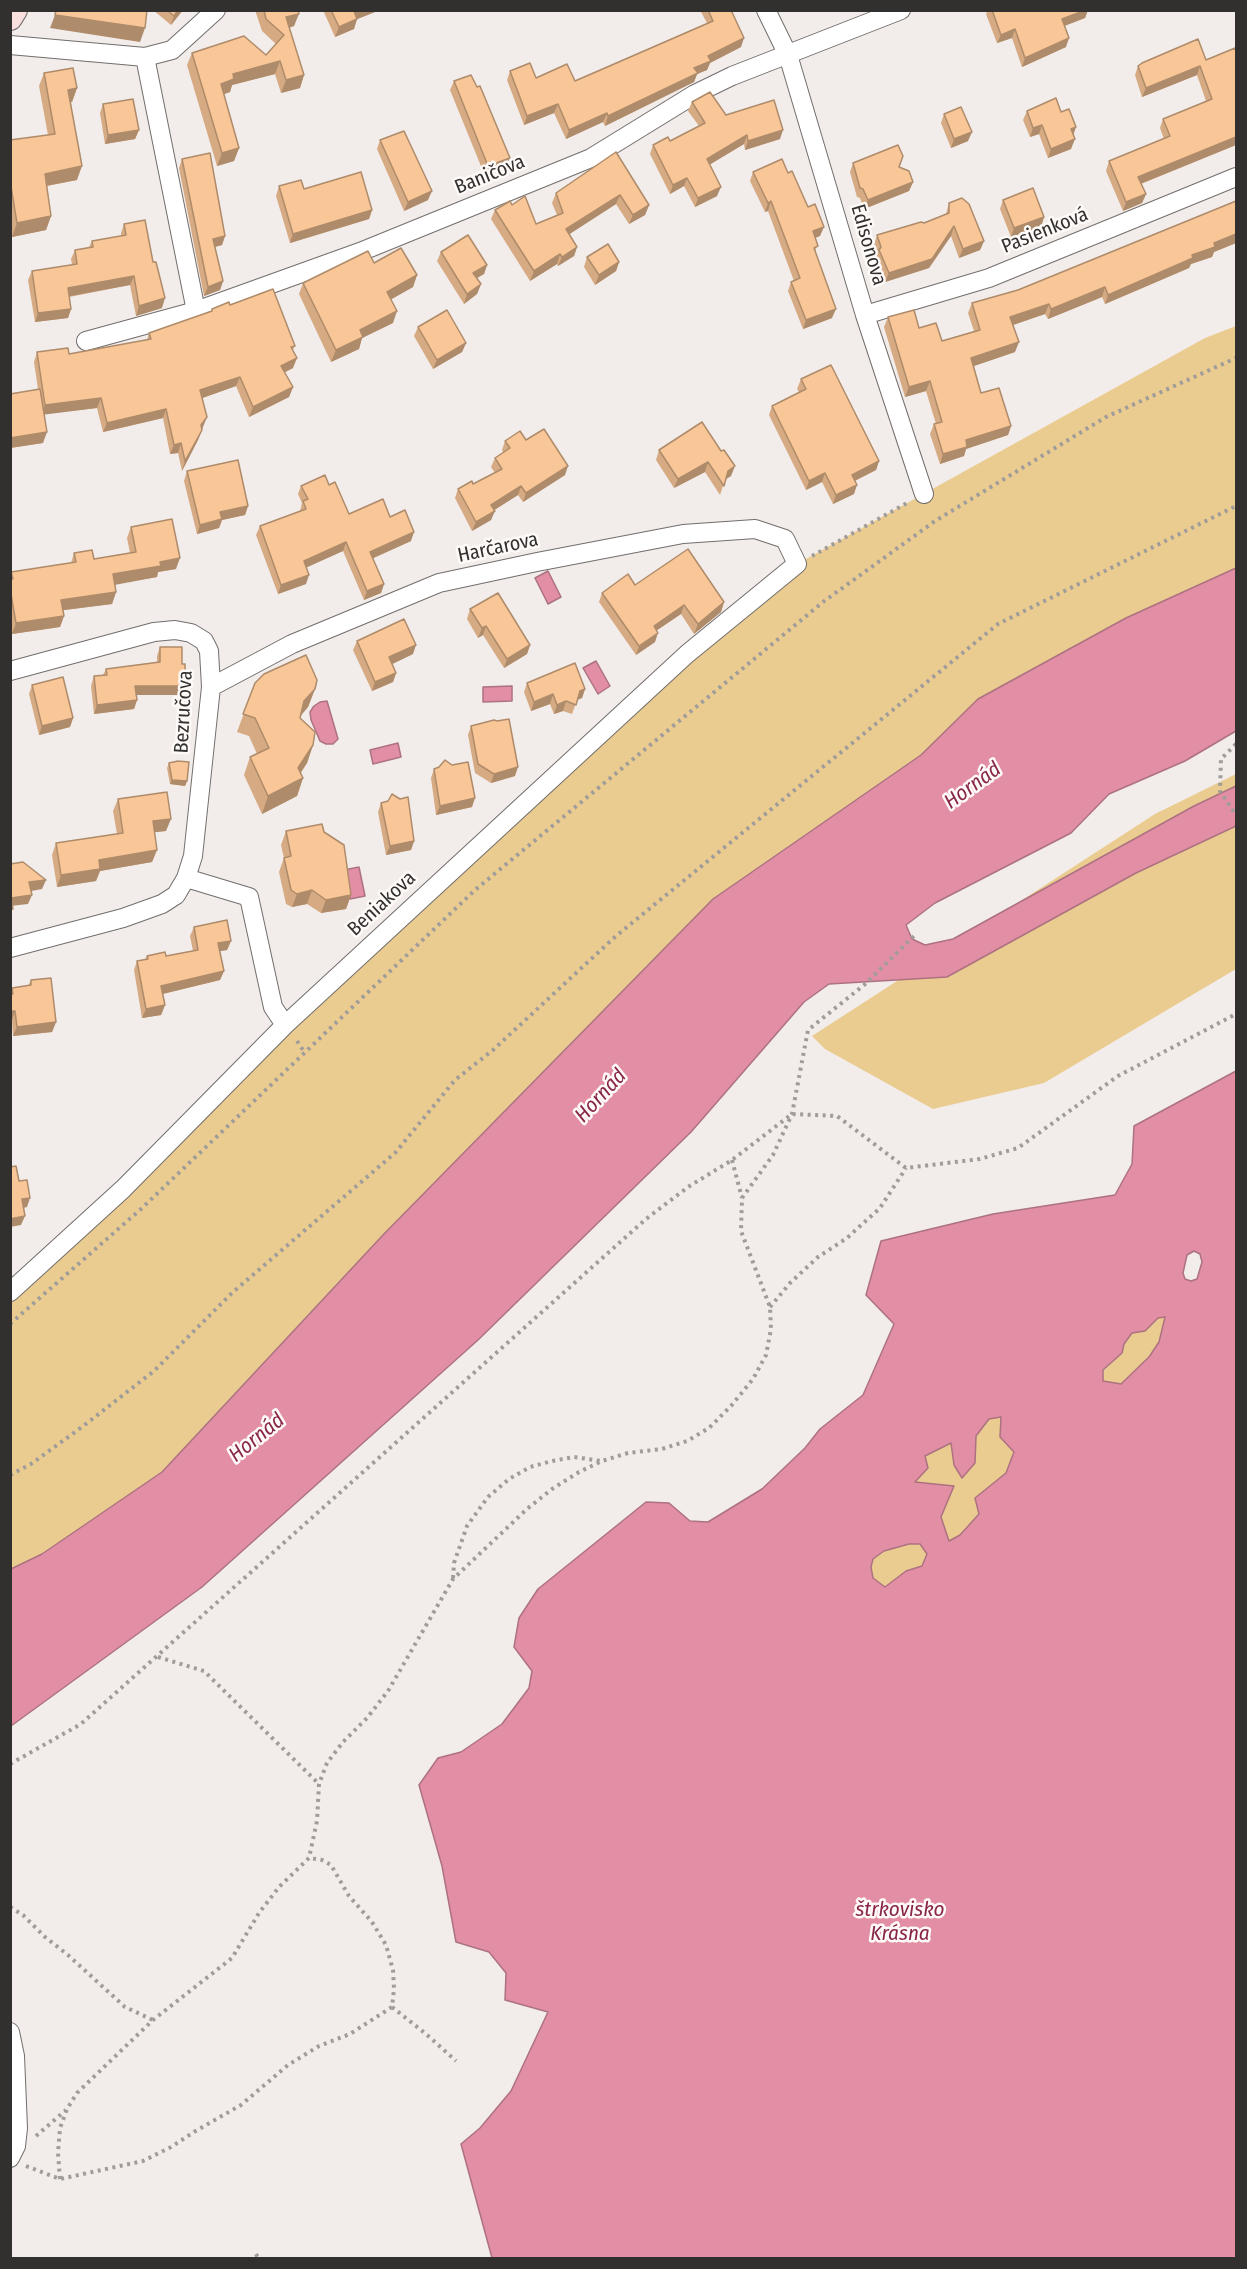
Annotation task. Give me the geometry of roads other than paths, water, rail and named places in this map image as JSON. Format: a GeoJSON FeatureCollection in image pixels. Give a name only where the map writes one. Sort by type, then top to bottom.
{"type":"FeatureCollection","features":[{"type":"Feature","properties":{"kind":"main road"},"geometry":{"type":"LineString","coordinates":[[10,18],[15,10]]}},
{"type":"Feature","properties":{"kind":"street"},"geometry":{"type":"LineString","coordinates":[[10,45],[145,57],[172,51],[216,10]]}},
{"type":"Feature","properties":{"kind":"street","name":"Edisonova"},"geometry":{"type":"LineString","coordinates":[[766,10],[788,55],[865,315],[924,494]]}},
{"type":"Feature","properties":{"kind":"street","name":"Baničova"},"geometry":{"type":"LineString","coordinates":[[87,341],[196,311],[360,252],[591,158],[695,94],[732,76],[902,10]]}},
{"type":"Feature","properties":{"kind":"street"},"geometry":{"type":"LineString","coordinates":[[145,57],[196,311]]}},
{"type":"Feature","properties":{"kind":"street","name":"Pasienková"},"geometry":{"type":"LineString","coordinates":[[865,315],[989,278],[1236,177]]}},
{"type":"Feature","properties":{"kind":"street","name":"Harčarova"},"geometry":{"type":"LineString","coordinates":[[211,687],[292,644],[439,583],[537,562],[683,534],[755,529],[784,539],[797,564]]}},
{"type":"Feature","properties":{"kind":"street","name":"Beniakova"},"geometry":{"type":"LineString","coordinates":[[10,1292],[123,1189],[285,1024],[687,654],[797,564]]}},
{"type":"Feature","properties":{"kind":"street","name":"Bezručova"},"geometry":{"type":"LineString","coordinates":[[10,671],[154,632],[175,630],[191,633],[204,641],[209,651],[211,687],[193,856],[186,878],[176,895],[162,904],[123,918],[10,948]]}},
{"type":"Feature","properties":{"kind":"street"},"geometry":{"type":"LineString","coordinates":[[186,878],[249,897],[273,1007],[285,1024]]}},
{"type":"Feature","properties":{"kind":"street"},"geometry":{"type":"LineString","coordinates":[[10,2032],[15,2056],[18,2128],[15,2161]]}},
{"type":"Feature","properties":{"kind":"water","name":"Hornád"},"geometry":{"type":"Polygon","coordinates":[[[1236,568],[1236,731],[1185,761],[1109,794],[1071,833],[935,903],[906,925],[912,939],[925,945],[953,939],[1194,806],[1236,786],[1236,826],[1136,873],[947,977],[829,984],[804,1002],[691,1132],[478,1340],[202,1587],[11,1726],[11,1569],[42,1554],[162,1472],[383,1235],[713,899],[921,755],[978,699],[1126,618],[1236,568]]]}},
{"type":"Feature","properties":{"kind":"water"},"geometry":{"type":"Polygon","coordinates":[[[548,571],[561,597],[548,604],[535,578],[548,571]]]}},
{"type":"Feature","properties":{"kind":"water"},"geometry":{"type":"Polygon","coordinates":[[[596,661],[610,686],[598,694],[583,668],[596,661]]]}},
{"type":"Feature","properties":{"kind":"water"},"geometry":{"type":"Polygon","coordinates":[[[512,686],[512,701],[483,702],[483,687],[512,686]]]}},
{"type":"Feature","properties":{"kind":"water"},"geometry":{"type":"Polygon","coordinates":[[[327,701],[338,739],[333,744],[320,741],[311,720],[310,712],[314,706],[327,701]]]}},
{"type":"Feature","properties":{"kind":"water"},"geometry":{"type":"Polygon","coordinates":[[[398,743],[401,757],[373,764],[370,750],[398,743]]]}},
{"type":"Feature","properties":{"kind":"water"},"geometry":{"type":"Polygon","coordinates":[[[359,867],[365,896],[350,899],[344,870],[359,867]]]}},
{"type":"Feature","properties":{"kind":"water","name":"štrkovisko Krásna"},"geometry":{"type":"Polygon","coordinates":[[[1236,1071],[1236,2258],[492,2258],[461,2144],[480,2128],[511,2091],[548,2012],[505,2000],[506,1973],[489,1952],[456,1942],[442,1866],[419,1785],[438,1758],[461,1752],[502,1724],[529,1688],[532,1671],[514,1647],[519,1618],[538,1589],[646,1502],[669,1503],[690,1521],[708,1522],[762,1489],[805,1448],[820,1429],[863,1395],[894,1324],[866,1295],[881,1241],[993,1214],[1115,1195],[1132,1164],[1134,1126],[1236,1071]],[[1194,1251],[1187,1255],[1183,1273],[1185,1279],[1191,1281],[1197,1279],[1202,1262],[1200,1254],[1194,1251]],[[1165,1317],[1158,1318],[1145,1331],[1132,1333],[1124,1344],[1122,1353],[1103,1370],[1103,1381],[1121,1384],[1149,1357],[1159,1342],[1165,1317]],[[1001,1417],[989,1419],[976,1436],[975,1463],[962,1478],[954,1465],[951,1443],[925,1456],[928,1468],[915,1482],[954,1486],[941,1517],[949,1541],[960,1535],[979,1514],[975,1498],[1006,1473],[1014,1452],[1000,1437],[1001,1417]],[[909,1544],[884,1551],[873,1559],[871,1567],[873,1578],[885,1587],[906,1571],[922,1566],[927,1554],[920,1544],[909,1544]]]}}]}
